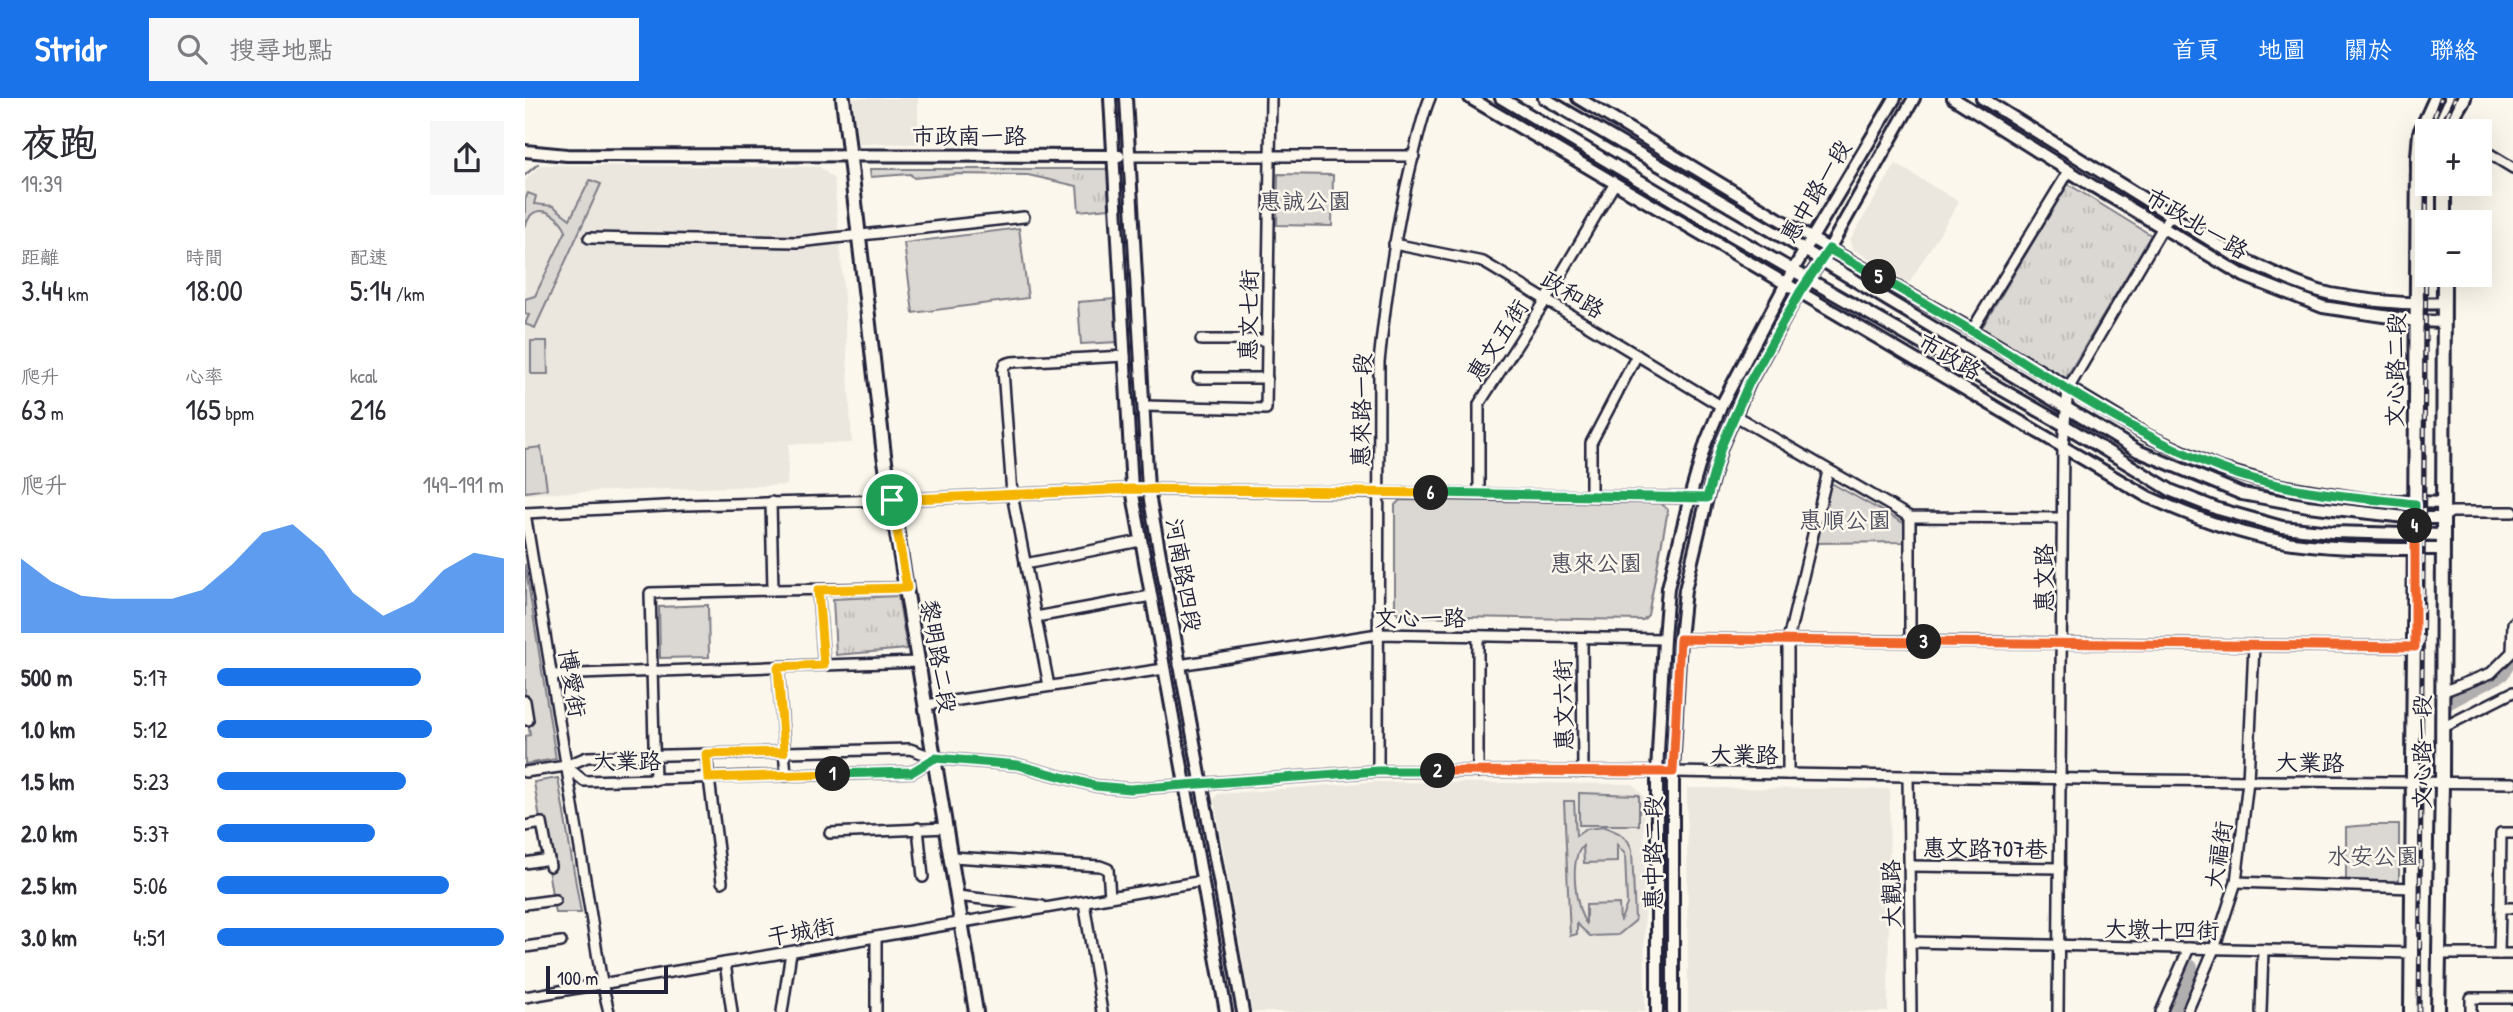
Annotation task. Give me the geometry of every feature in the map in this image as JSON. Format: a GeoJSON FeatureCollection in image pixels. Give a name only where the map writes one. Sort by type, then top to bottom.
{"type":"FeatureCollection","features":[{"type":"Feature","properties":{"kind":"main road","name":"黎明路二段"},"geometry":{"type":"LineString","coordinates":[[843,98],[884,455],[976,1012]]}},
{"type":"Feature","properties":{"kind":"main road","name":"文心路二段"},"geometry":{"type":"LineString","coordinates":[[2415,647],[2414,518],[2420,133],[2436,98]]}},
{"type":"Feature","properties":{"kind":"main road"},"geometry":{"type":"LineString","coordinates":[[2455,119],[2464,98]]}},
{"type":"Feature","properties":{"kind":"main road","name":"文心路二段"},"geometry":{"type":"LineString","coordinates":[[2442,535],[2445,511],[2444,287]]}},
{"type":"Feature","properties":{"kind":"main road","name":"文心路一段"},"geometry":{"type":"LineString","coordinates":[[2438,1012],[2442,535]]}},
{"type":"Feature","properties":{"kind":"main road","name":"文心路一段"},"geometry":{"type":"LineString","coordinates":[[2411,1012],[2415,647]]}},
{"type":"Feature","properties":{"kind":"street","name":"河南路四段"},"geometry":{"type":"LineString","coordinates":[[1110,98],[1132,489],[1226,1012]]}},
{"type":"Feature","properties":{"kind":"street","name":"河南路四段"},"geometry":{"type":"LineString","coordinates":[[1126,98],[1148,489],[1243,1012]]}},
{"type":"Feature","properties":{"kind":"street","name":"惠文七街"},"geometry":{"type":"LineString","coordinates":[[1144,406],[1266,409],[1271,98]]}},
{"type":"Feature","properties":{"kind":"street","name":"惠來路一段"},"geometry":{"type":"LineString","coordinates":[[1378,771],[1379,362],[1394,244],[1413,156],[1430,98]]}},
{"type":"Feature","properties":{"kind":"street","name":"市政路"},"geometry":{"type":"LineString","coordinates":[[1471,98],[2148,497],[2194,517],[2266,538],[2300,544],[2442,549]]}},
{"type":"Feature","properties":{"kind":"street","name":"市政路"},"geometry":{"type":"LineString","coordinates":[[1501,98],[1808,279],[2064,425],[2172,491],[2244,517],[2282,527],[2332,532],[2442,535]]}},
{"type":"Feature","properties":{"kind":"street","name":"市政路"},"geometry":{"type":"LineString","coordinates":[[1544,98],[2137,451],[2242,494],[2308,506],[2414,518],[2445,511]]}},
{"type":"Feature","properties":{"kind":"street","name":"市政路"},"geometry":{"type":"LineString","coordinates":[[1578,98],[2148,436],[2218,468],[2276,485],[2367,500],[2415,504],[2445,511]]}},
{"type":"Feature","properties":{"kind":"street","name":"惠中路一段"},"geometry":{"type":"LineString","coordinates":[[1793,270],[1895,98]]}},
{"type":"Feature","properties":{"kind":"street","name":"惠中路一段"},"geometry":{"type":"LineString","coordinates":[[1820,262],[1915,98]]}},
{"type":"Feature","properties":{"kind":"street","name":"市政北一路"},"geometry":{"type":"LineString","coordinates":[[1954,98],[2244,276],[2323,307],[2417,321],[2444,322]]}},
{"type":"Feature","properties":{"kind":"street","name":"市政北一路"},"geometry":{"type":"LineString","coordinates":[[1982,98],[2236,256],[2330,293],[2417,305],[2444,303]]}},
{"type":"Feature","properties":{"kind":"street","name":"市政南一路"},"geometry":{"type":"LineString","coordinates":[[525,151],[567,155],[1413,156]]}},
{"type":"Feature","properties":{"kind":"street"},"geometry":{"type":"LineString","coordinates":[[2492,155],[2513,167]]}},
{"type":"Feature","properties":{"kind":"street"},"geometry":{"type":"LineString","coordinates":[[1972,330],[2069,171]]}},
{"type":"Feature","properties":{"kind":"street","name":"惠文五街"},"geometry":{"type":"LineString","coordinates":[[1479,494],[1479,404],[1546,300],[1615,183]]}},
{"type":"Feature","properties":{"kind":"street","name":"惠文路"},"geometry":{"type":"LineString","coordinates":[[2058,1012],[2063,445],[2068,389],[2170,215]]}},
{"type":"Feature","properties":{"kind":"street"},"geometry":{"type":"LineString","coordinates":[[589,238],[798,242],[1024,217]]}},
{"type":"Feature","properties":{"kind":"street","name":"政和路"},"geometry":{"type":"LineString","coordinates":[[1394,244],[1483,262],[1721,405]]}},
{"type":"Feature","properties":{"kind":"street","name":"惠中路二段"},"geometry":{"type":"LineString","coordinates":[[1673,1012],[1673,772],[1685,590],[1721,447],[1734,415],[1800,292],[1820,262]]}},
{"type":"Feature","properties":{"kind":"street","name":"惠中路二段"},"geometry":{"type":"LineString","coordinates":[[1657,1012],[1657,772],[1668,588],[1706,442],[1721,405],[1793,270]]}},
{"type":"Feature","properties":{"kind":"street"},"geometry":{"type":"LineString","coordinates":[[1201,340],[1266,340]]}},
{"type":"Feature","properties":{"kind":"street"},"geometry":{"type":"LineString","coordinates":[[1591,496],[1591,443],[1637,355]]}},
{"type":"Feature","properties":{"kind":"street"},"geometry":{"type":"LineString","coordinates":[[1049,686],[1012,494],[1003,370],[1005,364],[1125,356]]}},
{"type":"Feature","properties":{"kind":"street"},"geometry":{"type":"LineString","coordinates":[[1198,379],[1267,379]]}},
{"type":"Feature","properties":{"kind":"street"},"geometry":{"type":"LineString","coordinates":[[1734,415],[1910,517],[2062,518]]}},
{"type":"Feature","properties":{"kind":"street"},"geometry":{"type":"LineString","coordinates":[[1788,774],[1788,640],[1828,471]]}},
{"type":"Feature","properties":{"kind":"street"},"geometry":{"type":"LineString","coordinates":[[525,513],[1132,489],[1707,498]]}},
{"type":"Feature","properties":{"kind":"street"},"geometry":{"type":"LineString","coordinates":[[771,502],[773,590]]}},
{"type":"Feature","properties":{"kind":"street"},"geometry":{"type":"LineString","coordinates":[[2445,511],[2513,512]]}},
{"type":"Feature","properties":{"kind":"street","name":"博愛街"},"geometry":{"type":"LineString","coordinates":[[525,513],[608,1012]]}},
{"type":"Feature","properties":{"kind":"street"},"geometry":{"type":"LineString","coordinates":[[1910,517],[1910,642]]}},
{"type":"Feature","properties":{"kind":"street"},"geometry":{"type":"LineString","coordinates":[[1025,564],[1140,541]]}},
{"type":"Feature","properties":{"kind":"street"},"geometry":{"type":"LineString","coordinates":[[655,779],[650,593],[907,588]]}},
{"type":"Feature","properties":{"kind":"street"},"geometry":{"type":"LineString","coordinates":[[818,590],[824,665]]}},
{"type":"Feature","properties":{"kind":"street"},"geometry":{"type":"LineString","coordinates":[[1036,617],[1151,596]]}},
{"type":"Feature","properties":{"kind":"street"},"geometry":{"type":"LineString","coordinates":[[2442,692],[2491,673],[2512,652],[2513,623]]}},
{"type":"Feature","properties":{"kind":"street","name":"文心一路"},"geometry":{"type":"LineString","coordinates":[[1179,665],[1378,634],[1664,639]]}},
{"type":"Feature","properties":{"kind":"street"},"geometry":{"type":"LineString","coordinates":[[1478,636],[1478,772]]}},
{"type":"Feature","properties":{"kind":"street","name":"惠文六街"},"geometry":{"type":"LineString","coordinates":[[1582,638],[1583,772]]}},
{"type":"Feature","properties":{"kind":"street"},"geometry":{"type":"LineString","coordinates":[[1680,639],[2415,647]]}},
{"type":"Feature","properties":{"kind":"street","name":"大福街"},"geometry":{"type":"LineString","coordinates":[[2187,1012],[2214,949],[2236,882],[2248,781],[2254,645]]}},
{"type":"Feature","properties":{"kind":"street"},"geometry":{"type":"LineString","coordinates":[[552,675],[919,662]]}},
{"type":"Feature","properties":{"kind":"street"},"geometry":{"type":"LineString","coordinates":[[778,667],[786,776]]}},
{"type":"Feature","properties":{"kind":"street"},"geometry":{"type":"LineString","coordinates":[[926,705],[1164,669]]}},
{"type":"Feature","properties":{"kind":"street"},"geometry":{"type":"LineString","coordinates":[[2442,728],[2513,692]]}},
{"type":"Feature","properties":{"kind":"street"},"geometry":{"type":"LineString","coordinates":[[525,701],[528,720],[525,720]]}},
{"type":"Feature","properties":{"kind":"street","name":"大業路"},"geometry":{"type":"LineString","coordinates":[[935,758],[912,772],[584,781],[566,766],[587,757],[910,749],[935,758],[1018,765],[1096,786],[1130,789],[1378,771],[1673,772],[2513,783]]}},
{"type":"Feature","properties":{"kind":"street"},"geometry":{"type":"LineString","coordinates":[[706,754],[722,882]]}},
{"type":"Feature","properties":{"kind":"street"},"geometry":{"type":"LineString","coordinates":[[525,772],[566,766]]}},
{"type":"Feature","properties":{"kind":"street","name":"大觀路"},"geometry":{"type":"LineString","coordinates":[[1908,776],[1911,1012]]}},
{"type":"Feature","properties":{"kind":"street"},"geometry":{"type":"LineString","coordinates":[[525,826],[542,823],[549,862],[525,863]]}},
{"type":"Feature","properties":{"kind":"street"},"geometry":{"type":"LineString","coordinates":[[918,828],[923,877]]}},
{"type":"Feature","properties":{"kind":"street"},"geometry":{"type":"LineString","coordinates":[[830,833],[947,828]]}},
{"type":"Feature","properties":{"kind":"street"},"geometry":{"type":"LineString","coordinates":[[2500,954],[2501,833],[2513,833]]}},
{"type":"Feature","properties":{"kind":"street"},"geometry":{"type":"LineString","coordinates":[[952,857],[1100,866],[1108,869],[1110,897]]}},
{"type":"Feature","properties":{"kind":"street","name":"惠文路707巷"},"geometry":{"type":"LineString","coordinates":[[1910,866],[2060,869]]}},
{"type":"Feature","properties":{"kind":"street","name":"干城街"},"geometry":{"type":"LineString","coordinates":[[525,997],[1203,881]]}},
{"type":"Feature","properties":{"kind":"street"},"geometry":{"type":"LineString","coordinates":[[2236,882],[2413,888]]}},
{"type":"Feature","properties":{"kind":"street"},"geometry":{"type":"LineString","coordinates":[[957,896],[1053,907]]}},
{"type":"Feature","properties":{"kind":"street"},"geometry":{"type":"LineString","coordinates":[[525,904],[555,900]]}},
{"type":"Feature","properties":{"kind":"street"},"geometry":{"type":"LineString","coordinates":[[1084,902],[1102,1012]]}},
{"type":"Feature","properties":{"kind":"street"},"geometry":{"type":"LineString","coordinates":[[2500,908],[2513,908]]}},
{"type":"Feature","properties":{"kind":"street"},"geometry":{"type":"LineString","coordinates":[[876,938],[876,1012]]}},
{"type":"Feature","properties":{"kind":"street"},"geometry":{"type":"LineString","coordinates":[[525,947],[561,942]]}},
{"type":"Feature","properties":{"kind":"street","name":"大墩十四街"},"geometry":{"type":"LineString","coordinates":[[1911,942],[2412,953]]}},
{"type":"Feature","properties":{"kind":"street"},"geometry":{"type":"LineString","coordinates":[[2161,1012],[2189,948]]}},
{"type":"Feature","properties":{"kind":"street"},"geometry":{"type":"LineString","coordinates":[[2261,1012],[2263,950]]}},
{"type":"Feature","properties":{"kind":"street"},"geometry":{"type":"LineString","coordinates":[[782,1012],[791,952]]}},
{"type":"Feature","properties":{"kind":"street"},"geometry":{"type":"LineString","coordinates":[[2440,954],[2513,954]]}},
{"type":"Feature","properties":{"kind":"street"},"geometry":{"type":"LineString","coordinates":[[725,963],[731,1012]]}},
{"type":"Feature","properties":{"kind":"street"},"geometry":{"type":"LineString","coordinates":[[2471,1012],[2472,998],[2513,998]]}},
{"type":"Feature","properties":{"kind":"shaded area"},"geometry":{"type":"Polygon","coordinates":[[[853,98],[918,98],[918,144],[858,143],[853,98]]]}},
{"type":"Feature","properties":{"kind":"shaded area"},"geometry":{"type":"Polygon","coordinates":[[[1896,164],[1959,202],[1909,283],[1853,249],[1850,240],[1896,164]]]}},
{"type":"Feature","properties":{"kind":"shaded area"},"geometry":{"type":"Polygon","coordinates":[[[541,165],[820,167],[834,179],[852,443],[789,444],[787,485],[525,494],[525,180],[541,165]]]}},
{"type":"Feature","properties":{"kind":"shaded area"},"geometry":{"type":"Polygon","coordinates":[[[1373,782],[1633,784],[1644,797],[1645,1012],[1252,1012],[1214,799],[1218,794],[1373,782]]]}},
{"type":"Feature","properties":{"kind":"shaded area"},"geometry":{"type":"Polygon","coordinates":[[[1687,788],[1890,789],[1888,1012],[1688,1012],[1687,788]]]}},
{"type":"Feature","properties":{"kind":"green space"},"geometry":{"type":"Polygon","coordinates":[[[870,169],[1108,169],[1109,208],[1079,211],[1077,186],[1028,175],[957,174],[914,178],[910,174],[871,177],[870,169]]]}},
{"type":"Feature","properties":{"kind":"green space","name":"惠誠公園"},"geometry":{"type":"Polygon","coordinates":[[[1278,174],[1333,175],[1332,226],[1277,225],[1278,174]]]}},
{"type":"Feature","properties":{"kind":"green space"},"geometry":{"type":"Polygon","coordinates":[[[590,180],[601,184],[535,328],[525,324],[529,315],[525,314],[525,299],[535,296],[566,231],[552,214],[541,211],[531,215],[525,226],[525,200],[528,193],[536,196],[534,204],[553,206],[570,219],[590,180]]]}},
{"type":"Feature","properties":{"kind":"green space"},"geometry":{"type":"Polygon","coordinates":[[[2068,184],[2151,235],[2066,378],[1981,329],[2068,184]]]}},
{"type":"Feature","properties":{"kind":"green space"},"geometry":{"type":"Polygon","coordinates":[[[1019,228],[1028,298],[913,313],[904,243],[1019,228]]]}},
{"type":"Feature","properties":{"kind":"green space"},"geometry":{"type":"Polygon","coordinates":[[[1115,299],[1118,342],[1081,344],[1078,302],[1115,299]]]}},
{"type":"Feature","properties":{"kind":"green space"},"geometry":{"type":"Polygon","coordinates":[[[531,341],[547,341],[548,374],[531,374],[531,341]]]}},
{"type":"Feature","properties":{"kind":"green space"},"geometry":{"type":"Polygon","coordinates":[[[541,447],[547,489],[525,492],[525,449],[541,447]]]}},
{"type":"Feature","properties":{"kind":"green space","name":"惠順公園"},"geometry":{"type":"Polygon","coordinates":[[[1833,484],[1907,525],[1907,542],[1814,543],[1828,487],[1833,484]]]}},
{"type":"Feature","properties":{"kind":"green space","name":"惠來公園"},"geometry":{"type":"Polygon","coordinates":[[[1400,500],[1661,503],[1668,510],[1648,615],[1643,620],[1400,616],[1395,610],[1395,505],[1400,500]]]}},
{"type":"Feature","properties":{"kind":"green space"},"geometry":{"type":"Polygon","coordinates":[[[525,564],[556,759],[525,764],[525,736],[530,735],[525,702],[525,564]]]}},
{"type":"Feature","properties":{"kind":"green space"},"geometry":{"type":"Polygon","coordinates":[[[898,596],[907,649],[836,655],[833,599],[898,596]]]}},
{"type":"Feature","properties":{"kind":"green space"},"geometry":{"type":"Polygon","coordinates":[[[708,605],[709,657],[660,658],[659,607],[708,605]]]}},
{"type":"Feature","properties":{"kind":"green space"},"geometry":{"type":"Polygon","coordinates":[[[558,778],[581,913],[555,913],[534,782],[558,778]]]}},
{"type":"Feature","properties":{"kind":"green space"},"geometry":{"type":"Polygon","coordinates":[[[1579,793],[1639,795],[1639,825],[1579,825],[1579,793]]]}},
{"type":"Feature","properties":{"kind":"green space"},"geometry":{"type":"Polygon","coordinates":[[[1564,801],[1574,801],[1576,836],[1586,829],[1605,827],[1619,833],[1632,849],[1635,921],[1618,935],[1590,936],[1577,924],[1577,934],[1570,936],[1564,801]],[[1617,845],[1617,862],[1584,863],[1583,846],[1579,852],[1575,884],[1579,907],[1586,923],[1586,905],[1619,904],[1620,922],[1627,904],[1625,854],[1617,845]]]}},
{"type":"Feature","properties":{"kind":"green space","name":"水安公園"},"geometry":{"type":"Polygon","coordinates":[[[2399,825],[2399,883],[2346,883],[2346,827],[2399,825]]]}},
{"type":"Feature","properties":{"kind":"waterway"},"geometry":{"type":"LineString","coordinates":[[525,175],[538,164]]}},
{"type":"Feature","properties":{"kind":"waterway"},"geometry":{"type":"LineString","coordinates":[[2447,703],[2502,674],[2513,656]]}},
{"type":"Feature","properties":{"kind":"waterway"},"geometry":{"type":"LineString","coordinates":[[2172,1012],[2191,967]]}},
{"type":"Feature","properties":{"kind":"railway"},"geometry":{"type":"LineString","coordinates":[[2433,119],[2441,98]]}},
{"type":"Feature","properties":{"kind":"railway"},"geometry":{"type":"LineString","coordinates":[[2445,119],[2455,98]]}},
{"type":"Feature","properties":{"kind":"railway"},"geometry":{"type":"LineString","coordinates":[[2419,1012],[2427,196]]}},
{"type":"Feature","properties":{"kind":"route"},"geometry":{"type":"LineString","coordinates":[[1829,249],[1972,330],[2148,436],[2218,468],[2276,485],[2367,500],[2415,504],[2415,647],[1680,639],[1673,772],[1378,771],[1130,789],[1096,786],[1018,765],[935,758],[912,772],[708,778],[706,754],[784,752],[778,667],[824,665],[818,590],[907,588],[892,500],[1132,489],[1707,498],[1721,447],[1749,383],[1800,292],[1829,249]]}}]}
